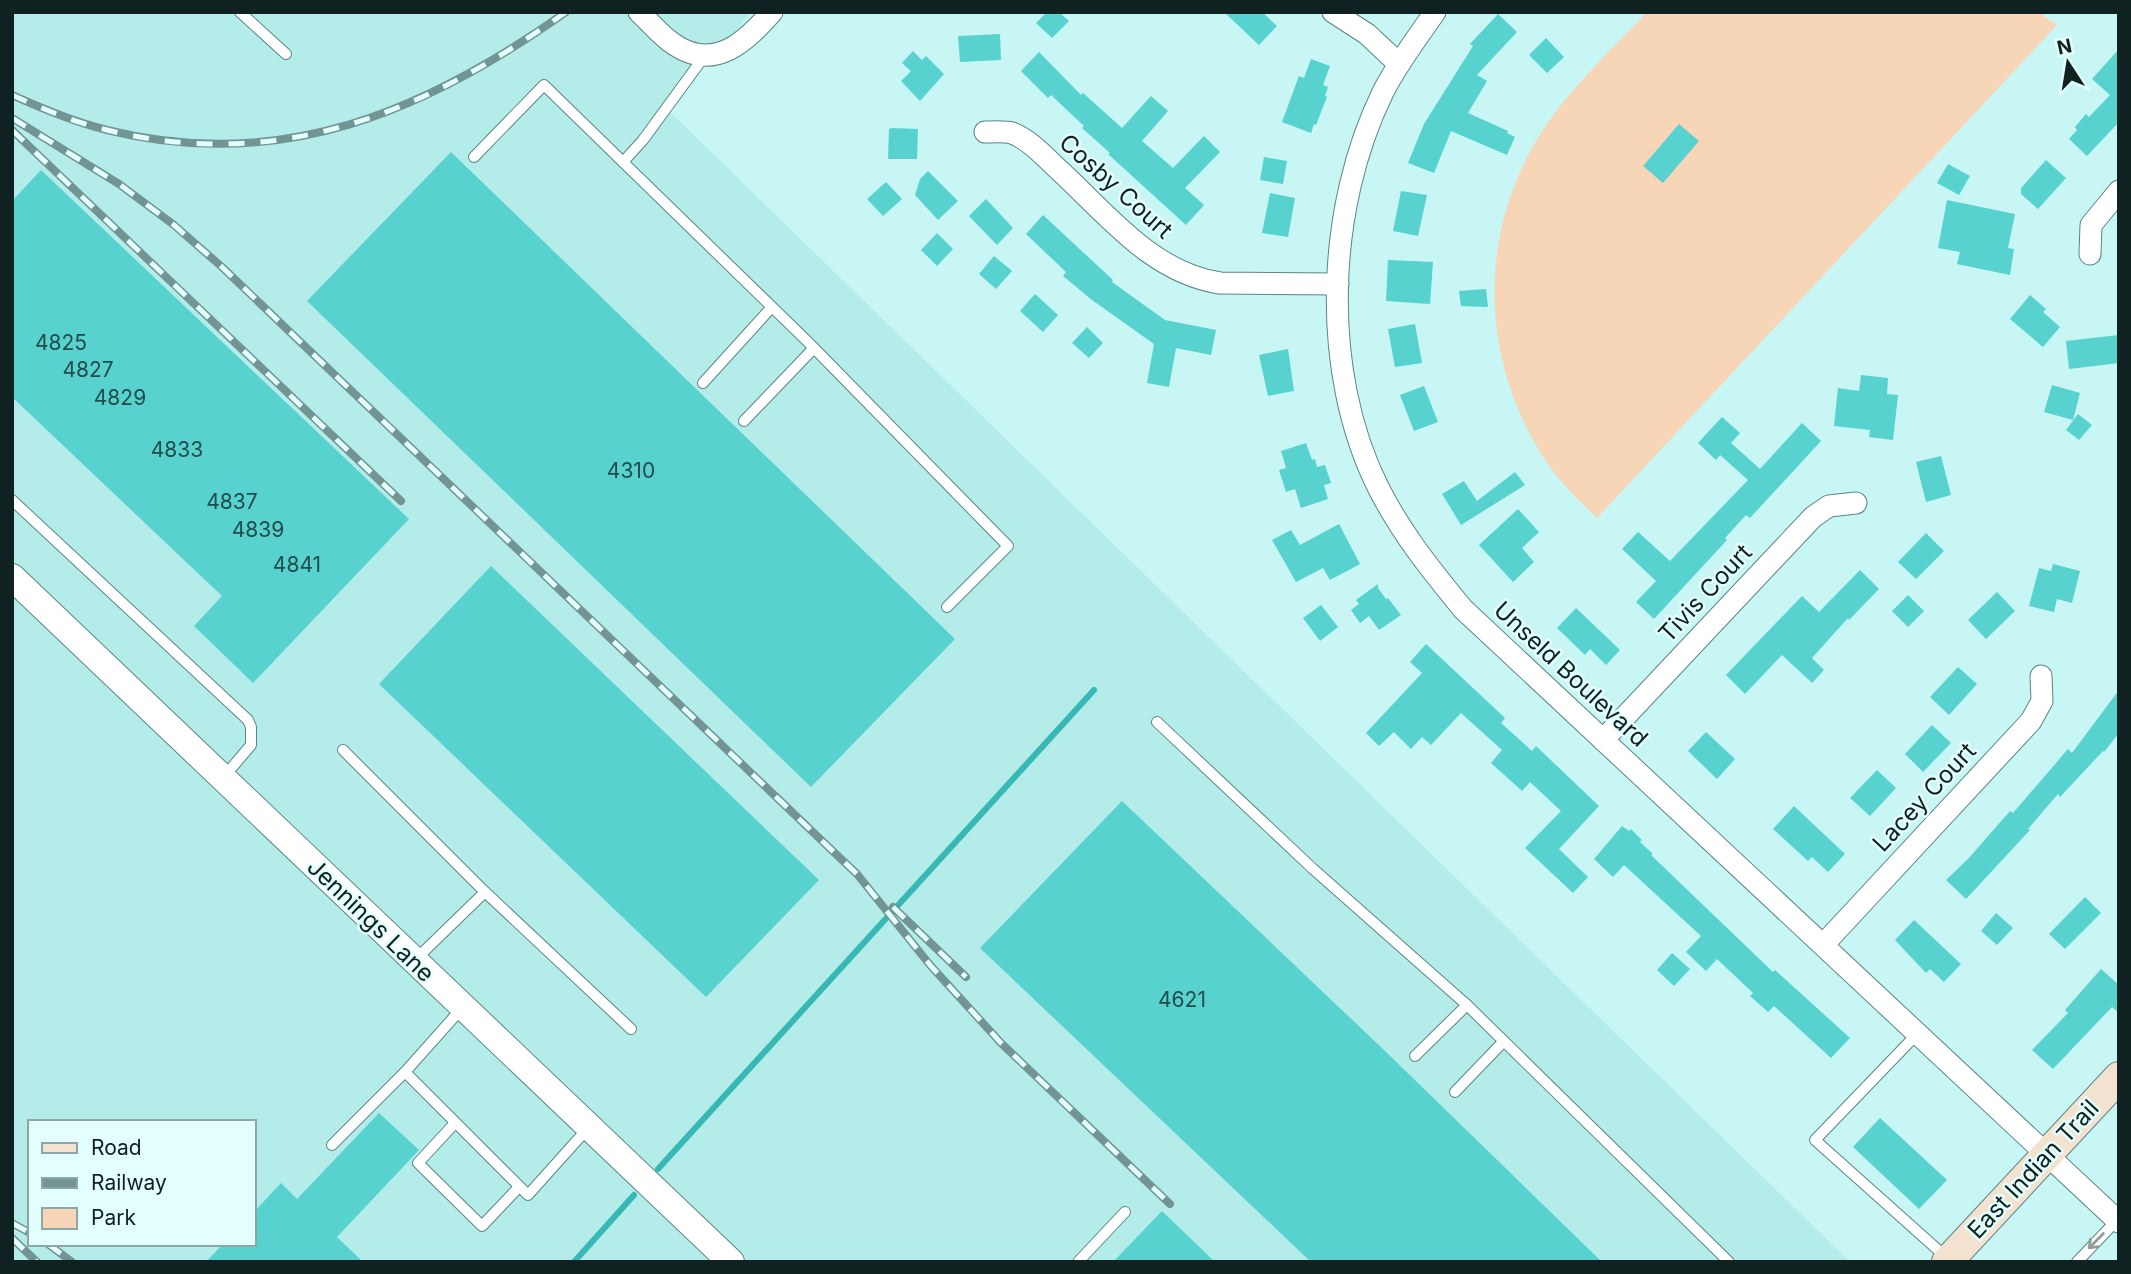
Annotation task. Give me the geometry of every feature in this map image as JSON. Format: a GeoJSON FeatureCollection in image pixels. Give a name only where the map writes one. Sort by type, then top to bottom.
{"type":"FeatureCollection","features":[{"type":"Feature","properties":{"kind":"main road","name":"East Indian Trail"},"geometry":{"type":"LineString","coordinates":[[1948,1261],[2119,1077]]}},
{"type":"Feature","properties":{"kind":"street"},"geometry":{"type":"LineString","coordinates":[[639,12],[675,45],[683,50],[706,54],[729,50],[741,44],[772,12]]}},
{"type":"Feature","properties":{"kind":"street"},"geometry":{"type":"LineString","coordinates":[[1333,12],[1367,34],[1399,64]]}},
{"type":"Feature","properties":{"kind":"street","name":"Unseld Boulevard"},"geometry":{"type":"LineString","coordinates":[[1435,12],[1383,92],[1358,155],[1342,220],[1338,284],[1338,323],[1351,412],[1377,485],[1405,536],[1463,609],[2118,1221]]}},
{"type":"Feature","properties":{"kind":"street","name":"Cosby Court"},"geometry":{"type":"LineString","coordinates":[[985,132],[1010,132],[1034,147],[1151,256],[1174,270],[1220,284],[1338,284]]}},
{"type":"Feature","properties":{"kind":"street"},"geometry":{"type":"LineString","coordinates":[[2090,254],[2091,225],[2119,191]]}},
{"type":"Feature","properties":{"kind":"street","name":"Tivis Court"},"geometry":{"type":"LineString","coordinates":[[1603,740],[1812,517],[1829,506],[1856,503]]}},
{"type":"Feature","properties":{"kind":"street","name":"Jennings Lane"},"geometry":{"type":"LineString","coordinates":[[12,577],[730,1262]]}},
{"type":"Feature","properties":{"kind":"street","name":"Lacey Court"},"geometry":{"type":"LineString","coordinates":[[1823,945],[2031,721],[2042,701],[2041,676]]}},
{"type":"Feature","properties":{"kind":"lane"},"geometry":{"type":"LineString","coordinates":[[240,12],[286,54]]}},
{"type":"Feature","properties":{"kind":"lane"},"geometry":{"type":"LineString","coordinates":[[622,162],[651,130],[706,54]]}},
{"type":"Feature","properties":{"kind":"lane"},"geometry":{"type":"LineString","coordinates":[[474,157],[544,85],[814,348],[1008,546],[947,607]]}},
{"type":"Feature","properties":{"kind":"lane"},"geometry":{"type":"LineString","coordinates":[[703,383],[771,308]]}},
{"type":"Feature","properties":{"kind":"lane"},"geometry":{"type":"LineString","coordinates":[[744,421],[814,348]]}},
{"type":"Feature","properties":{"kind":"lane"},"geometry":{"type":"LineString","coordinates":[[12,500],[248,720],[251,727],[251,745],[223,778]]}},
{"type":"Feature","properties":{"kind":"lane"},"geometry":{"type":"LineString","coordinates":[[1157,722],[1312,868],[1467,1005],[1729,1262]]}},
{"type":"Feature","properties":{"kind":"lane"},"geometry":{"type":"LineString","coordinates":[[343,750],[485,892],[631,1029]]}},
{"type":"Feature","properties":{"kind":"lane"},"geometry":{"type":"LineString","coordinates":[[414,961],[485,892]]}},
{"type":"Feature","properties":{"kind":"lane"},"geometry":{"type":"LineString","coordinates":[[1415,1056],[1467,1005]]}},
{"type":"Feature","properties":{"kind":"lane"},"geometry":{"type":"LineString","coordinates":[[332,1145],[405,1072],[463,1007]]}},
{"type":"Feature","properties":{"kind":"lane"},"geometry":{"type":"LineString","coordinates":[[1918,1033],[1815,1140],[1948,1261]]}},
{"type":"Feature","properties":{"kind":"lane"},"geometry":{"type":"LineString","coordinates":[[1455,1093],[1504,1041]]}},
{"type":"Feature","properties":{"kind":"lane"},"geometry":{"type":"LineString","coordinates":[[405,1072],[528,1195],[589,1127]]}},
{"type":"Feature","properties":{"kind":"lane"},"geometry":{"type":"LineString","coordinates":[[455,1123],[418,1163],[482,1226],[519,1186]]}},
{"type":"Feature","properties":{"kind":"lane"},"geometry":{"type":"LineString","coordinates":[[1079,1262],[1125,1212]]}},
{"type":"Feature","properties":{"kind":"lane"},"geometry":{"type":"LineString","coordinates":[[2077,1262],[2118,1221]]}},
{"type":"Feature","properties":{"kind":"shaded area"},"geometry":{"type":"Polygon","coordinates":[[[12,12],[752,12],[666,108],[1850,1262],[12,1262],[12,12]]]}},
{"type":"Feature","properties":{"kind":"green space"},"geometry":{"type":"Polygon","coordinates":[[[1647,12],[2038,12],[2057,25],[1597,518],[1550,467],[1527,427],[1509,385],[1499,342],[1495,298],[1497,253],[1506,210],[1522,167],[1545,127],[1581,82],[1647,12]]]}},
{"type":"Feature","properties":{"kind":"building"},"geometry":{"type":"Polygon","coordinates":[[[1047,12],[1059,12],[1069,21],[1052,38],[1036,23],[1047,12]]]}},
{"type":"Feature","properties":{"kind":"building"},"geometry":{"type":"Polygon","coordinates":[[[1224,12],[1262,12],[1277,26],[1259,45],[1224,12]]]}},
{"type":"Feature","properties":{"kind":"building"},"geometry":{"type":"Polygon","coordinates":[[[1498,14],[1517,32],[1477,75],[1487,81],[1468,113],[1508,131],[1507,133],[1515,137],[1507,155],[1451,131],[1434,173],[1408,163],[1424,124],[1473,46],[1470,44],[1498,14]]]}},
{"type":"Feature","properties":{"kind":"building"},"geometry":{"type":"Polygon","coordinates":[[[1000,34],[1001,60],[960,62],[958,36],[1000,34]]]}},
{"type":"Feature","properties":{"kind":"building"},"geometry":{"type":"Polygon","coordinates":[[[1546,38],[1564,57],[1547,73],[1529,55],[1546,38]]]}},
{"type":"Feature","properties":{"kind":"building"},"geometry":{"type":"Polygon","coordinates":[[[2119,49],[2119,122],[2087,156],[2069,139],[2086,114],[2089,117],[2110,95],[2092,79],[2119,49]]]}},
{"type":"Feature","properties":{"kind":"building"},"geometry":{"type":"Polygon","coordinates":[[[913,51],[922,60],[926,56],[944,74],[920,101],[901,81],[911,71],[902,63],[913,51]]]}},
{"type":"Feature","properties":{"kind":"building"},"geometry":{"type":"Polygon","coordinates":[[[1039,52],[1081,95],[1083,93],[1122,128],[1151,96],[1168,111],[1142,141],[1173,168],[1204,136],[1220,152],[1185,188],[1204,205],[1186,225],[1108,154],[1110,153],[1051,95],[1048,98],[1021,71],[1039,52]]]}},
{"type":"Feature","properties":{"kind":"building"},"geometry":{"type":"Polygon","coordinates":[[[1311,59],[1330,66],[1323,85],[1328,87],[1327,97],[1311,133],[1282,122],[1299,76],[1304,78],[1311,59]]]}},
{"type":"Feature","properties":{"kind":"building"},"geometry":{"type":"Polygon","coordinates":[[[1679,124],[1699,141],[1663,183],[1643,166],[1679,124]]]}},
{"type":"Feature","properties":{"kind":"building"},"geometry":{"type":"Polygon","coordinates":[[[889,129],[918,129],[917,159],[888,159],[889,129]]]}},
{"type":"Feature","properties":{"kind":"building"},"geometry":{"type":"Polygon","coordinates":[[[451,152],[955,639],[811,787],[307,301],[451,152]]]}},
{"type":"Feature","properties":{"kind":"building"},"geometry":{"type":"Polygon","coordinates":[[[1264,157],[1287,161],[1283,184],[1260,180],[1264,157]]]}},
{"type":"Feature","properties":{"kind":"building"},"geometry":{"type":"Polygon","coordinates":[[[2046,160],[2066,178],[2038,209],[2021,194],[2021,188],[2046,160]]]}},
{"type":"Feature","properties":{"kind":"building"},"geometry":{"type":"Polygon","coordinates":[[[1948,164],[1970,176],[1959,195],[1937,183],[1948,164]]]}},
{"type":"Feature","properties":{"kind":"building"},"geometry":{"type":"Polygon","coordinates":[[[41,170],[409,519],[253,683],[194,626],[222,596],[12,397],[12,201],[41,170]]]}},
{"type":"Feature","properties":{"kind":"building"},"geometry":{"type":"Polygon","coordinates":[[[928,171],[958,201],[938,220],[915,195],[920,179],[928,171]]]}},
{"type":"Feature","properties":{"kind":"building"},"geometry":{"type":"Polygon","coordinates":[[[886,182],[902,199],[883,216],[867,199],[886,182]]]}},
{"type":"Feature","properties":{"kind":"building"},"geometry":{"type":"Polygon","coordinates":[[[1401,191],[1427,195],[1418,236],[1393,231],[1401,191]]]}},
{"type":"Feature","properties":{"kind":"building"},"geometry":{"type":"Polygon","coordinates":[[[1270,193],[1295,198],[1288,237],[1262,233],[1270,193]]]}},
{"type":"Feature","properties":{"kind":"building"},"geometry":{"type":"Polygon","coordinates":[[[986,199],[1013,228],[997,245],[969,216],[986,199]]]}},
{"type":"Feature","properties":{"kind":"building"},"geometry":{"type":"Polygon","coordinates":[[[1947,200],[2015,214],[2008,248],[2014,249],[2010,275],[1957,264],[1960,252],[1938,248],[1947,200]]]}},
{"type":"Feature","properties":{"kind":"building"},"geometry":{"type":"Polygon","coordinates":[[[1043,215],[1113,280],[1112,282],[1165,320],[1216,330],[1211,355],[1176,348],[1169,387],[1147,383],[1154,344],[1063,276],[1066,272],[1026,234],[1043,215]]]}},
{"type":"Feature","properties":{"kind":"building"},"geometry":{"type":"Polygon","coordinates":[[[937,233],[953,249],[937,266],[921,250],[937,233]]]}},
{"type":"Feature","properties":{"kind":"building"},"geometry":{"type":"Polygon","coordinates":[[[994,256],[1012,271],[996,289],[979,274],[994,256]]]}},
{"type":"Feature","properties":{"kind":"building"},"geometry":{"type":"Polygon","coordinates":[[[1388,260],[1433,262],[1430,304],[1386,301],[1388,260]]]}},
{"type":"Feature","properties":{"kind":"building"},"geometry":{"type":"Polygon","coordinates":[[[1486,289],[1488,307],[1461,306],[1459,291],[1486,289]]]}},
{"type":"Feature","properties":{"kind":"building"},"geometry":{"type":"Polygon","coordinates":[[[1035,294],[1058,315],[1043,332],[1020,311],[1035,294]]]}},
{"type":"Feature","properties":{"kind":"building"},"geometry":{"type":"Polygon","coordinates":[[[2030,295],[2046,309],[2043,312],[2060,327],[2043,347],[2010,319],[2030,295]]]}},
{"type":"Feature","properties":{"kind":"building"},"geometry":{"type":"Polygon","coordinates":[[[1415,324],[1422,363],[1395,367],[1388,329],[1415,324]]]}},
{"type":"Feature","properties":{"kind":"building"},"geometry":{"type":"Polygon","coordinates":[[[1087,327],[1103,343],[1089,358],[1072,343],[1087,327]]]}},
{"type":"Feature","properties":{"kind":"building"},"geometry":{"type":"Polygon","coordinates":[[[2119,335],[2119,363],[2069,369],[2066,341],[2119,335]]]}},
{"type":"Feature","properties":{"kind":"building"},"geometry":{"type":"Polygon","coordinates":[[[1288,349],[1294,391],[1268,396],[1259,355],[1288,349]]]}},
{"type":"Feature","properties":{"kind":"building"},"geometry":{"type":"Polygon","coordinates":[[[1861,375],[1888,378],[1887,394],[1898,395],[1893,440],[1869,437],[1870,430],[1834,426],[1838,388],[1859,391],[1861,375]]]}},
{"type":"Feature","properties":{"kind":"building"},"geometry":{"type":"Polygon","coordinates":[[[2052,385],[2080,393],[2073,420],[2044,412],[2052,385]]]}},
{"type":"Feature","properties":{"kind":"building"},"geometry":{"type":"Polygon","coordinates":[[[1424,386],[1438,422],[1414,431],[1400,395],[1424,386]]]}},
{"type":"Feature","properties":{"kind":"building"},"geometry":{"type":"Polygon","coordinates":[[[2078,414],[2092,425],[2079,440],[2066,430],[2078,414]]]}},
{"type":"Feature","properties":{"kind":"building"},"geometry":{"type":"Polygon","coordinates":[[[1722,417],[1740,433],[1731,443],[1760,469],[1802,423],[1821,441],[1750,518],[1746,515],[1725,538],[1727,540],[1654,619],[1636,602],[1656,581],[1622,549],[1638,532],[1670,561],[1748,480],[1720,455],[1716,460],[1698,443],[1722,417]]]}},
{"type":"Feature","properties":{"kind":"building"},"geometry":{"type":"Polygon","coordinates":[[[1306,443],[1317,467],[1325,465],[1331,483],[1324,485],[1328,499],[1301,508],[1295,489],[1286,492],[1279,470],[1286,468],[1281,451],[1306,443]]]}},
{"type":"Feature","properties":{"kind":"building"},"geometry":{"type":"Polygon","coordinates":[[[1941,456],[1951,495],[1926,502],[1916,462],[1941,456]]]}},
{"type":"Feature","properties":{"kind":"building"},"geometry":{"type":"Polygon","coordinates":[[[1515,472],[1525,485],[1461,525],[1442,494],[1464,481],[1477,501],[1515,472]]]}},
{"type":"Feature","properties":{"kind":"building"},"geometry":{"type":"Polygon","coordinates":[[[1518,509],[1539,532],[1522,548],[1534,562],[1513,582],[1479,545],[1518,509]]]}},
{"type":"Feature","properties":{"kind":"building"},"geometry":{"type":"Polygon","coordinates":[[[1339,524],[1360,564],[1330,580],[1323,568],[1296,582],[1272,540],[1291,530],[1300,545],[1339,524]]]}},
{"type":"Feature","properties":{"kind":"building"},"geometry":{"type":"Polygon","coordinates":[[[1926,533],[1944,551],[1916,579],[1898,562],[1926,533]]]}},
{"type":"Feature","properties":{"kind":"building"},"geometry":{"type":"Polygon","coordinates":[[[2053,564],[2080,571],[2072,603],[2057,599],[2054,612],[2029,606],[2039,568],[2051,571],[2053,564]]]}},
{"type":"Feature","properties":{"kind":"building"},"geometry":{"type":"Polygon","coordinates":[[[491,566],[819,880],[706,997],[379,684],[491,566]]]}},
{"type":"Feature","properties":{"kind":"building"},"geometry":{"type":"Polygon","coordinates":[[[1860,570],[1879,589],[1812,658],[1824,670],[1812,683],[1782,655],[1745,694],[1726,675],[1802,596],[1819,612],[1860,570]]]}},
{"type":"Feature","properties":{"kind":"building"},"geometry":{"type":"Polygon","coordinates":[[[1378,584],[1386,599],[1388,598],[1401,615],[1379,630],[1369,616],[1360,623],[1351,610],[1359,604],[1356,600],[1378,584]]]}},
{"type":"Feature","properties":{"kind":"building"},"geometry":{"type":"Polygon","coordinates":[[[1997,592],[2015,611],[1986,639],[1968,620],[1997,592]]]}},
{"type":"Feature","properties":{"kind":"building"},"geometry":{"type":"Polygon","coordinates":[[[1908,595],[1924,611],[1908,627],[1892,611],[1908,595]]]}},
{"type":"Feature","properties":{"kind":"building"},"geometry":{"type":"Polygon","coordinates":[[[1321,605],[1338,627],[1320,641],[1303,618],[1321,605]]]}},
{"type":"Feature","properties":{"kind":"building"},"geometry":{"type":"Polygon","coordinates":[[[1576,608],[1620,650],[1606,665],[1590,649],[1585,655],[1557,628],[1576,608]]]}},
{"type":"Feature","properties":{"kind":"building"},"geometry":{"type":"Polygon","coordinates":[[[1426,644],[1505,718],[1501,723],[1532,751],[1536,746],[1599,806],[1559,849],[1588,877],[1573,893],[1525,848],[1561,811],[1530,782],[1522,791],[1491,763],[1502,750],[1461,713],[1431,745],[1422,737],[1411,749],[1394,732],[1379,746],[1366,733],[1422,673],[1410,662],[1426,644]]]}},
{"type":"Feature","properties":{"kind":"building"},"geometry":{"type":"Polygon","coordinates":[[[1958,667],[1977,684],[1949,715],[1930,697],[1958,667]]]}},
{"type":"Feature","properties":{"kind":"building"},"geometry":{"type":"Polygon","coordinates":[[[2119,690],[2119,733],[2060,797],[2058,794],[2028,829],[2030,830],[1966,899],[1946,880],[2010,811],[2013,813],[2068,749],[2072,753],[2119,690]]]}},
{"type":"Feature","properties":{"kind":"building"},"geometry":{"type":"Polygon","coordinates":[[[1932,725],[1951,743],[1923,772],[1905,754],[1932,725]]]}},
{"type":"Feature","properties":{"kind":"building"},"geometry":{"type":"Polygon","coordinates":[[[1706,732],[1735,759],[1717,779],[1688,751],[1706,732]]]}},
{"type":"Feature","properties":{"kind":"building"},"geometry":{"type":"Polygon","coordinates":[[[1877,770],[1896,788],[1870,816],[1850,798],[1877,770]]]}},
{"type":"Feature","properties":{"kind":"building"},"geometry":{"type":"Polygon","coordinates":[[[1122,801],[1602,1262],[1311,1262],[980,948],[1122,801]]]}},
{"type":"Feature","properties":{"kind":"building"},"geometry":{"type":"Polygon","coordinates":[[[1794,806],[1845,854],[1828,872],[1812,857],[1808,861],[1773,829],[1794,806]]]}},
{"type":"Feature","properties":{"kind":"building"},"geometry":{"type":"Polygon","coordinates":[[[1622,826],[1629,831],[1631,829],[1653,854],[1651,855],[1773,972],[1775,970],[1850,1038],[1831,1058],[1774,1006],[1768,1012],[1750,996],[1753,993],[1717,959],[1706,971],[1686,952],[1701,936],[1624,865],[1613,877],[1594,859],[1622,826]]]}},
{"type":"Feature","properties":{"kind":"building"},"geometry":{"type":"Polygon","coordinates":[[[2085,897],[2101,913],[2065,949],[2049,934],[2085,897]]]}},
{"type":"Feature","properties":{"kind":"building"},"geometry":{"type":"Polygon","coordinates":[[[1996,913],[2013,928],[1997,945],[1981,931],[1996,913]]]}},
{"type":"Feature","properties":{"kind":"building"},"geometry":{"type":"Polygon","coordinates":[[[1914,920],[1961,964],[1944,982],[1930,969],[1926,973],[1895,940],[1914,920]]]}},
{"type":"Feature","properties":{"kind":"building"},"geometry":{"type":"Polygon","coordinates":[[[1672,953],[1690,969],[1674,986],[1657,970],[1672,953]]]}},
{"type":"Feature","properties":{"kind":"building"},"geometry":{"type":"Polygon","coordinates":[[[2101,969],[2119,985],[2119,1013],[2112,1007],[2053,1069],[2032,1050],[2068,1013],[2065,1010],[2101,969]]]}},
{"type":"Feature","properties":{"kind":"building"},"geometry":{"type":"Polygon","coordinates":[[[379,1113],[419,1150],[337,1237],[363,1262],[206,1262],[221,1246],[256,1246],[256,1210],[281,1183],[297,1199],[379,1113]]]}},
{"type":"Feature","properties":{"kind":"building"},"geometry":{"type":"Polygon","coordinates":[[[1880,1118],[1947,1180],[1919,1209],[1853,1147],[1880,1118]]]}},
{"type":"Feature","properties":{"kind":"building"},"geometry":{"type":"Polygon","coordinates":[[[1162,1211],[1215,1262],[1113,1262],[1162,1211]]]}},
{"type":"Feature","properties":{"kind":"waterway"},"geometry":{"type":"LineString","coordinates":[[658,1169],[1094,690]]}},
{"type":"Feature","properties":{"kind":"waterway"},"geometry":{"type":"LineString","coordinates":[[574,1262],[634,1195]]}},
{"type":"Feature","properties":{"kind":"railway"},"geometry":{"type":"LineString","coordinates":[[12,95],[95,127],[171,141],[232,144],[292,138],[349,125],[405,105],[459,79],[513,48],[566,12]]}},
{"type":"Feature","properties":{"kind":"railway"},"geometry":{"type":"LineString","coordinates":[[12,118],[119,184],[174,225],[222,267],[857,874],[930,965],[1001,1043],[1170,1204]]}},
{"type":"Feature","properties":{"kind":"railway"},"geometry":{"type":"LineString","coordinates":[[12,130],[401,501]]}},
{"type":"Feature","properties":{"kind":"railway"},"geometry":{"type":"LineString","coordinates":[[893,907],[966,977]]}},
{"type":"Feature","properties":{"kind":"railway"},"geometry":{"type":"LineString","coordinates":[[12,1223],[28,1232]]}},
{"type":"Feature","properties":{"kind":"railway"},"geometry":{"type":"LineString","coordinates":[[12,1238],[37,1262]]}},
{"type":"Feature","properties":{"kind":"railway"},"geometry":{"type":"LineString","coordinates":[[51,1246],[72,1262]]}}]}
